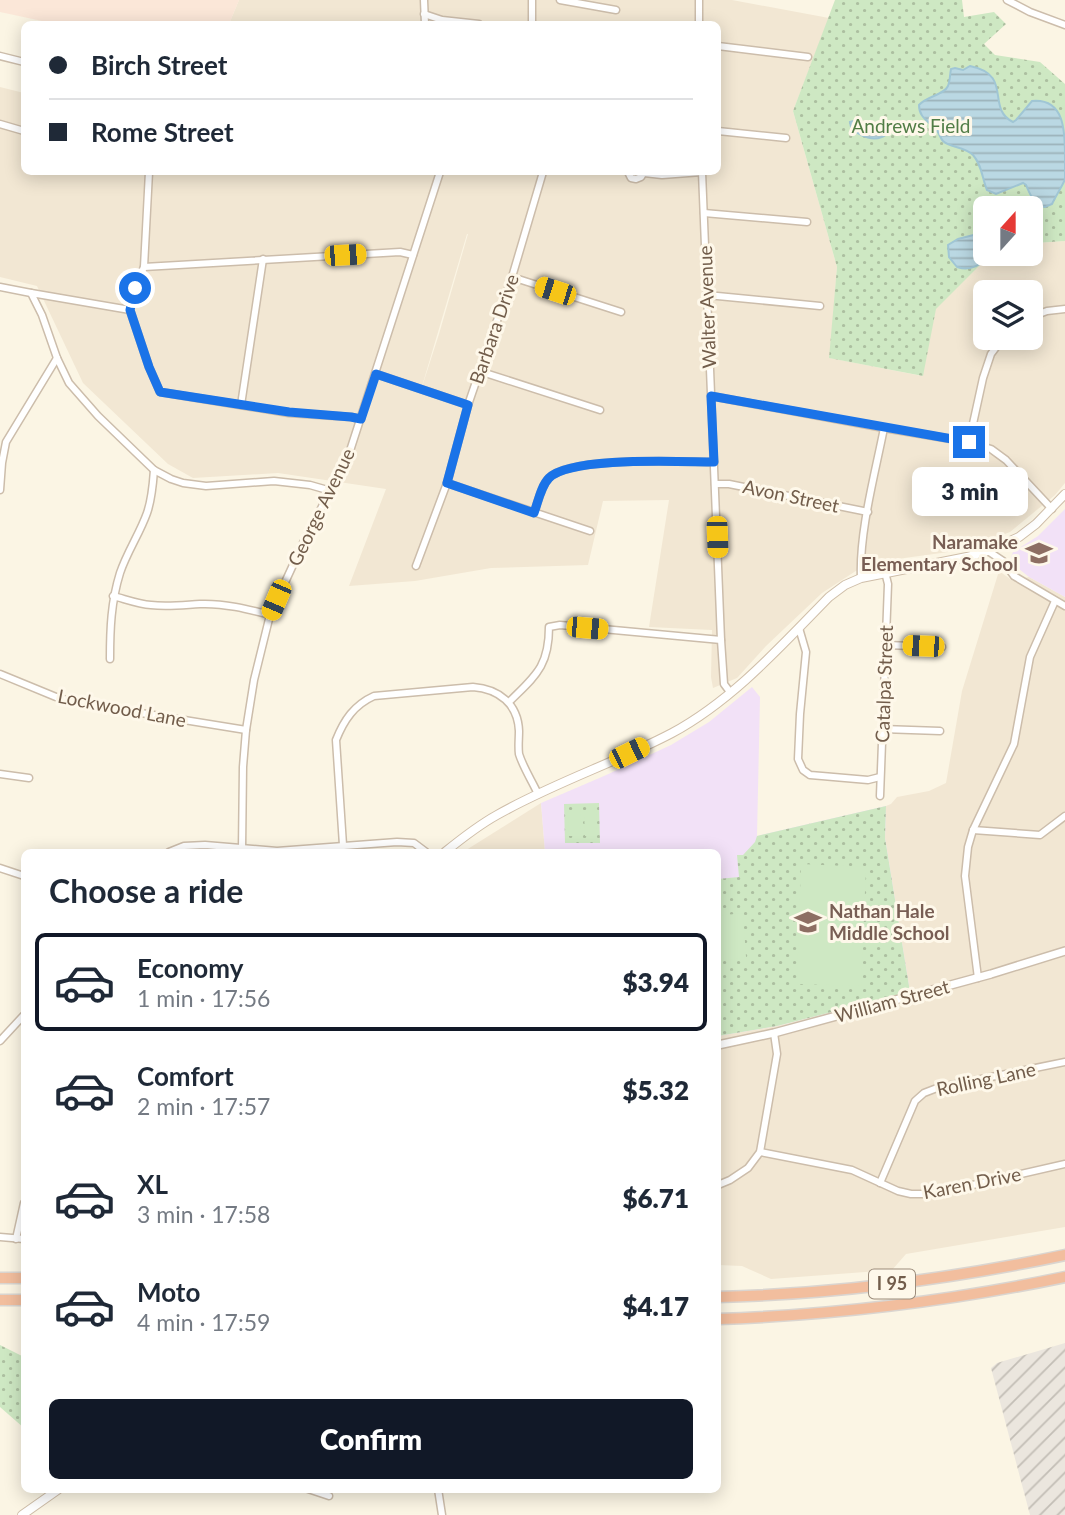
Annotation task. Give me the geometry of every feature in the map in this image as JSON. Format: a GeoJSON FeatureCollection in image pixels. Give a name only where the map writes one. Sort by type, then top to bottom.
{"type":"FeatureCollection","features":[{"type":"Feature","properties":{"kind":"highway","name":"I 95"},"geometry":{"type":"LineString","coordinates":[[721,1297],[911,1282],[1065,1255]]}},
{"type":"Feature","properties":{"kind":"highway"},"geometry":{"type":"LineString","coordinates":[[0,1278],[21,1278]]}},
{"type":"Feature","properties":{"kind":"highway","name":"I 95"},"geometry":{"type":"LineString","coordinates":[[721,1318],[886,1307],[1065,1278]]}},
{"type":"Feature","properties":{"kind":"highway"},"geometry":{"type":"LineString","coordinates":[[0,1300],[21,1300]]}},
{"type":"Feature","properties":{"kind":"main road"},"geometry":{"type":"LineString","coordinates":[[449,849],[496,815],[607,764],[698,717],[744,682],[829,597],[845,585],[885,572],[988,551],[1019,537],[1036,524],[1065,494]]}},
{"type":"Feature","properties":{"kind":"main road"},"geometry":{"type":"LineString","coordinates":[[22,1515],[53,1493]]}},
{"type":"Feature","properties":{"kind":"street"},"geometry":{"type":"LineString","coordinates":[[424,0],[425,21]]}},
{"type":"Feature","properties":{"kind":"street"},"geometry":{"type":"LineString","coordinates":[[532,0],[532,21]]}},
{"type":"Feature","properties":{"kind":"street"},"geometry":{"type":"LineString","coordinates":[[560,0],[616,10]]}},
{"type":"Feature","properties":{"kind":"street"},"geometry":{"type":"LineString","coordinates":[[699,0],[699,21]]}},
{"type":"Feature","properties":{"kind":"street"},"geometry":{"type":"LineString","coordinates":[[1007,0],[1065,25]]}},
{"type":"Feature","properties":{"kind":"street"},"geometry":{"type":"LineString","coordinates":[[424,14],[451,21]]}},
{"type":"Feature","properties":{"kind":"street"},"geometry":{"type":"LineString","coordinates":[[721,46],[808,57]]}},
{"type":"Feature","properties":{"kind":"street"},"geometry":{"type":"LineString","coordinates":[[0,56],[21,61]]}},
{"type":"Feature","properties":{"kind":"street"},"geometry":{"type":"LineString","coordinates":[[0,124],[21,130]]}},
{"type":"Feature","properties":{"kind":"street"},"geometry":{"type":"LineString","coordinates":[[721,131],[786,138]]}},
{"type":"Feature","properties":{"kind":"street"},"geometry":{"type":"LineString","coordinates":[[149,175],[144,267],[130,310],[160,392],[289,412],[361,419]]}},
{"type":"Feature","properties":{"kind":"street","name":"George Avenue"},"geometry":{"type":"LineString","coordinates":[[242,849],[246,730],[254,680],[270,615],[348,457],[439,175]]}},
{"type":"Feature","properties":{"kind":"street","name":"Barbara Drive"},"geometry":{"type":"LineString","coordinates":[[416,566],[447,483],[468,405],[512,277],[542,175]]}},
{"type":"Feature","properties":{"kind":"street","name":"Walter Avenue"},"geometry":{"type":"LineString","coordinates":[[702,175],[721,640],[724,684],[730,692]]}},
{"type":"Feature","properties":{"kind":"street"},"geometry":{"type":"LineString","coordinates":[[704,213],[807,222]]}},
{"type":"Feature","properties":{"kind":"street"},"geometry":{"type":"LineString","coordinates":[[144,267],[400,252],[413,254]]}},
{"type":"Feature","properties":{"kind":"street"},"geometry":{"type":"LineString","coordinates":[[241,405],[263,260]]}},
{"type":"Feature","properties":{"kind":"street"},"geometry":{"type":"LineString","coordinates":[[512,277],[621,312]]}},
{"type":"Feature","properties":{"kind":"street"},"geometry":{"type":"LineString","coordinates":[[0,286],[130,310]]}},
{"type":"Feature","properties":{"kind":"street"},"geometry":{"type":"LineString","coordinates":[[31,293],[43,315],[57,358],[69,383],[154,470],[171,479],[206,486],[274,481],[310,485],[331,491]]}},
{"type":"Feature","properties":{"kind":"street"},"geometry":{"type":"LineString","coordinates":[[707,295],[820,306]]}},
{"type":"Feature","properties":{"kind":"street"},"geometry":{"type":"LineString","coordinates":[[1043,313],[1065,309]]}},
{"type":"Feature","properties":{"kind":"street"},"geometry":{"type":"LineString","coordinates":[[969,442],[983,378],[994,350]]}},
{"type":"Feature","properties":{"kind":"street"},"geometry":{"type":"LineString","coordinates":[[0,490],[6,442],[57,358]]}},
{"type":"Feature","properties":{"kind":"street"},"geometry":{"type":"LineString","coordinates":[[479,372],[600,410]]}},
{"type":"Feature","properties":{"kind":"street"},"geometry":{"type":"LineString","coordinates":[[376,374],[468,405]]}},
{"type":"Feature","properties":{"kind":"street"},"geometry":{"type":"LineString","coordinates":[[711,396],[969,442],[991,449],[1006,460],[1052,509]]}},
{"type":"Feature","properties":{"kind":"street"},"geometry":{"type":"LineString","coordinates":[[861,578],[860,564],[867,512],[884,428]]}},
{"type":"Feature","properties":{"kind":"street"},"geometry":{"type":"LineString","coordinates":[[534,513],[546,482],[558,472],[587,465],[714,462]]}},
{"type":"Feature","properties":{"kind":"street"},"geometry":{"type":"LineString","coordinates":[[110,659],[113,596],[121,570],[147,513],[154,470]]}},
{"type":"Feature","properties":{"kind":"street"},"geometry":{"type":"LineString","coordinates":[[447,483],[590,531]]}},
{"type":"Feature","properties":{"kind":"street","name":"Avon Street"},"geometry":{"type":"LineString","coordinates":[[715,484],[729,484],[867,512]]}},
{"type":"Feature","properties":{"kind":"street"},"geometry":{"type":"LineString","coordinates":[[988,551],[1003,561],[1014,576],[1065,606]]}},
{"type":"Feature","properties":{"kind":"street","name":"Catalpa Street"},"geometry":{"type":"LineString","coordinates":[[880,796],[888,584],[885,572]]}},
{"type":"Feature","properties":{"kind":"street"},"geometry":{"type":"LineString","coordinates":[[113,596],[148,605],[222,605],[270,615]]}},
{"type":"Feature","properties":{"kind":"street"},"geometry":{"type":"LineString","coordinates":[[978,978],[965,866],[968,847],[973,830],[1014,744],[1030,657],[1055,601]]}},
{"type":"Feature","properties":{"kind":"street"},"geometry":{"type":"LineString","coordinates":[[509,702],[544,663],[549,646],[549,627],[560,625],[721,640]]}},
{"type":"Feature","properties":{"kind":"street"},"geometry":{"type":"LineString","coordinates":[[799,628],[806,652],[798,759],[803,770],[810,775],[868,780],[880,777]]}},
{"type":"Feature","properties":{"kind":"street"},"geometry":{"type":"LineString","coordinates":[[886,645],[942,647]]}},
{"type":"Feature","properties":{"kind":"street","name":"Lockwood Lane"},"geometry":{"type":"LineString","coordinates":[[0,674],[73,702],[246,730]]}},
{"type":"Feature","properties":{"kind":"street"},"geometry":{"type":"LineString","coordinates":[[343,845],[336,740],[350,712],[362,701],[374,696],[473,687],[486,688],[498,694],[513,708],[518,723],[520,756],[538,794]]}},
{"type":"Feature","properties":{"kind":"street"},"geometry":{"type":"LineString","coordinates":[[882,729],[940,731]]}},
{"type":"Feature","properties":{"kind":"street"},"geometry":{"type":"LineString","coordinates":[[0,774],[29,778]]}},
{"type":"Feature","properties":{"kind":"street"},"geometry":{"type":"LineString","coordinates":[[973,830],[1040,835],[1065,816]]}},
{"type":"Feature","properties":{"kind":"street"},"geometry":{"type":"LineString","coordinates":[[299,849],[408,842],[423,849]]}},
{"type":"Feature","properties":{"kind":"street"},"geometry":{"type":"LineString","coordinates":[[176,849],[205,845],[242,849]]}},
{"type":"Feature","properties":{"kind":"street"},"geometry":{"type":"LineString","coordinates":[[0,867],[21,875]]}},
{"type":"Feature","properties":{"kind":"street","name":"William Street"},"geometry":{"type":"LineString","coordinates":[[721,1044],[774,1033],[978,978],[1065,950]]}},
{"type":"Feature","properties":{"kind":"street"},"geometry":{"type":"LineString","coordinates":[[0,1041],[21,1018]]}},
{"type":"Feature","properties":{"kind":"street"},"geometry":{"type":"LineString","coordinates":[[721,1184],[748,1168],[760,1152],[777,1054],[774,1033]]}},
{"type":"Feature","properties":{"kind":"street","name":"Rolling Lane"},"geometry":{"type":"LineString","coordinates":[[880,1183],[915,1101],[924,1093],[1065,1062]]}},
{"type":"Feature","properties":{"kind":"street","name":"Karen Drive"},"geometry":{"type":"LineString","coordinates":[[760,1152],[852,1170],[898,1191],[911,1194],[926,1194],[1065,1164]]}},
{"type":"Feature","properties":{"kind":"street"},"geometry":{"type":"LineString","coordinates":[[16,1239],[21,1216]]}},
{"type":"Feature","properties":{"kind":"street"},"geometry":{"type":"LineString","coordinates":[[0,1237],[21,1239]]}},
{"type":"Feature","properties":{"kind":"street"},"geometry":{"type":"LineString","coordinates":[[319,1493],[328,1496]]}},
{"type":"Feature","properties":{"kind":"street"},"geometry":{"type":"LineString","coordinates":[[439,1493],[442,1515]]}},
{"type":"Feature","properties":{"kind":"shaded area"},"geometry":{"type":"Polygon","coordinates":[[[0,0],[239,0],[230,21],[42,21],[0,12],[0,0]]]}},
{"type":"Feature","properties":{"kind":"shaded area"},"geometry":{"type":"Polygon","coordinates":[[[239,0],[732,0],[829,18],[793,111],[837,267],[830,358],[922,376],[935,309],[979,266],[1043,266],[1043,243],[1065,241],[1065,483],[1055,495],[1010,532],[963,550],[868,563],[822,593],[766,646],[737,678],[713,688],[712,630],[649,627],[669,500],[603,501],[588,565],[491,568],[415,581],[349,586],[386,489],[278,473],[193,478],[168,464],[83,383],[37,286],[0,277],[0,87],[21,92],[21,175],[721,175],[721,21],[230,21],[239,0]],[[467,234],[420,393],[439,334],[468,234],[467,234]]]}},
{"type":"Feature","properties":{"kind":"shaded area","name":"Naramake Elementary School"},"geometry":{"type":"Polygon","coordinates":[[[1065,509],[1065,597],[1029,577],[1011,557],[1013,552],[1038,536],[1065,509]]]}},
{"type":"Feature","properties":{"kind":"shaded area"},"geometry":{"type":"Polygon","coordinates":[[[999,571],[1013,581],[1029,577],[1065,597],[1065,1227],[906,1254],[892,1270],[771,1279],[742,1266],[721,1265],[721,1035],[777,1026],[910,992],[885,838],[886,806],[897,797],[929,791],[946,783],[962,691],[999,571]]]}},
{"type":"Feature","properties":{"kind":"shaded area","name":"Nathan Hale Middle School"},"geometry":{"type":"Polygon","coordinates":[[[752,687],[760,697],[757,836],[886,806],[885,838],[910,992],[777,1026],[721,1035],[721,849],[545,849],[541,803],[671,745],[709,722],[752,687]]]}},
{"type":"Feature","properties":{"kind":"shaded area"},"geometry":{"type":"Polygon","coordinates":[[[541,803],[545,849],[468,849],[541,803]]]}},
{"type":"Feature","properties":{"kind":"shaded area"},"geometry":{"type":"Polygon","coordinates":[[[1065,1343],[1065,1515],[1030,1515],[991,1368],[997,1363],[1065,1343]]]}},
{"type":"Feature","properties":{"kind":"green space","name":"Andrews Field"},"geometry":{"type":"Polygon","coordinates":[[[835,0],[962,0],[964,17],[994,12],[1006,24],[984,44],[995,55],[1040,62],[1065,84],[1065,241],[1043,243],[1043,196],[973,196],[973,266],[979,266],[936,309],[923,376],[829,358],[837,267],[793,111],[835,0]]]}},
{"type":"Feature","properties":{"kind":"green space"},"geometry":{"type":"Polygon","coordinates":[[[599,803],[600,843],[565,843],[564,804],[599,803]]]}},
{"type":"Feature","properties":{"kind":"green space"},"geometry":{"type":"Polygon","coordinates":[[[886,806],[885,838],[910,992],[777,1026],[721,1035],[721,879],[739,877],[737,855],[743,855],[757,836],[886,806]]]}},
{"type":"Feature","properties":{"kind":"green space"},"geometry":{"type":"Polygon","coordinates":[[[568,810],[580,810],[581,836],[569,836],[568,810]]]}},
{"type":"Feature","properties":{"kind":"green space"},"geometry":{"type":"Polygon","coordinates":[[[584,810],[596,810],[597,836],[585,836],[584,810]]]}},
{"type":"Feature","properties":{"kind":"green space"},"geometry":{"type":"Polygon","coordinates":[[[801,864],[866,867],[861,986],[797,984],[801,864]]]}},
{"type":"Feature","properties":{"kind":"green space"},"geometry":{"type":"Polygon","coordinates":[[[743,913],[746,957],[731,960],[721,958],[721,916],[743,913]]]}},
{"type":"Feature","properties":{"kind":"green space"},"geometry":{"type":"Polygon","coordinates":[[[0,1345],[21,1356],[21,1425],[0,1407],[0,1345]]]}},
{"type":"Feature","properties":{"kind":"water"},"geometry":{"type":"Polygon","coordinates":[[[970,66],[983,70],[991,77],[996,84],[1001,109],[1013,122],[1032,101],[1051,105],[1057,111],[1063,128],[1065,179],[1052,204],[1043,206],[1043,196],[1032,196],[1023,183],[996,194],[987,190],[973,155],[943,141],[921,114],[919,105],[943,92],[948,86],[951,69],[963,70],[970,66]]]}},
{"type":"Feature","properties":{"kind":"water"},"geometry":{"type":"Polygon","coordinates":[[[850,122],[867,128],[881,126],[887,134],[878,138],[863,136],[851,127],[850,122]]]}},
{"type":"Feature","properties":{"kind":"water"},"geometry":{"type":"Polygon","coordinates":[[[973,235],[973,266],[976,266],[957,267],[949,257],[948,245],[973,235]]]}},
{"type":"Feature","properties":{"kind":"place","name":"Naramake Elementary School"},"geometry":{"type":"Point","coordinates":[1039,553]}},
{"type":"Feature","properties":{"kind":"place","name":"Nathan Hale Middle School"},"geometry":{"type":"Point","coordinates":[808,922]}},
{"type":"Feature","properties":{"kind":"route"},"geometry":{"type":"LineString","coordinates":[[135,288],[130,310],[160,392],[289,412],[361,419],[376,374],[468,405],[447,483],[534,513],[546,482],[558,472],[569,468],[620,463],[714,462],[711,396],[969,442]]}}]}
